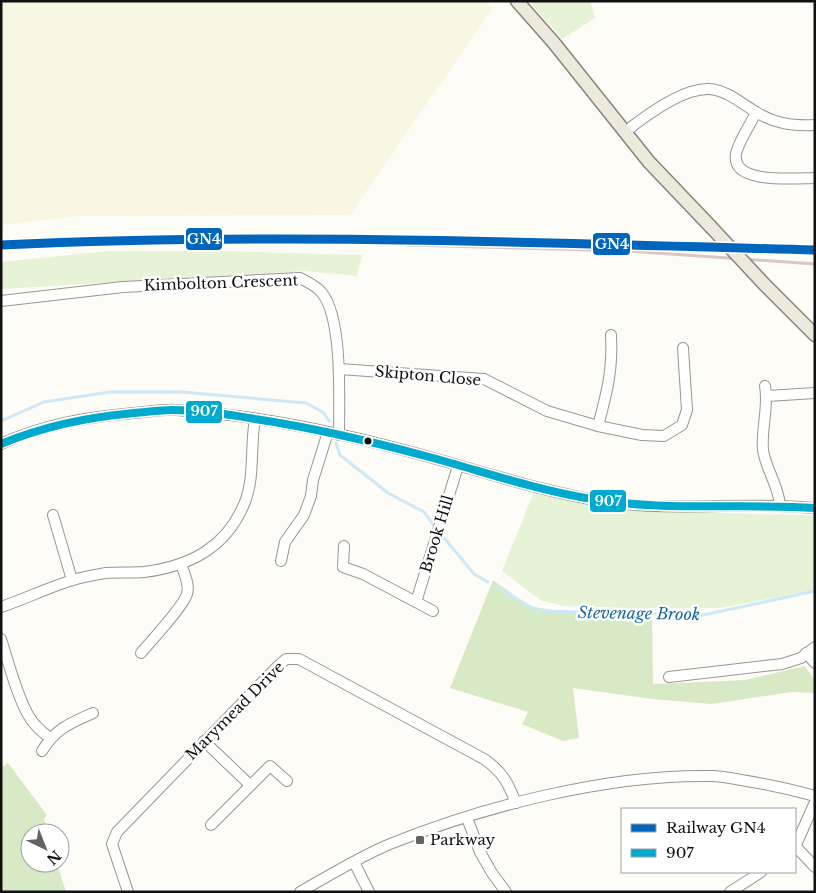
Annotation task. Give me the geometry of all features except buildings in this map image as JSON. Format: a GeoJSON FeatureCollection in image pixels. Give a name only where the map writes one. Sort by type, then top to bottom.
{"type":"FeatureCollection","features":[{"type":"Feature","properties":{"kind":"main road"},"geometry":{"type":"LineString","coordinates":[[517,1],[649,162],[815,335]]}},
{"type":"Feature","properties":{"kind":"street"},"geometry":{"type":"LineString","coordinates":[[625,132],[646,116],[689,92],[709,89],[726,94],[777,122],[788,125],[815,125]]}},
{"type":"Feature","properties":{"kind":"street"},"geometry":{"type":"LineString","coordinates":[[756,112],[736,154],[738,167],[743,172],[756,177],[815,178]]}},
{"type":"Feature","properties":{"kind":"street","name":"Kimbolton Crescent"},"geometry":{"type":"LineString","coordinates":[[1,301],[123,287],[300,278],[312,284],[323,293],[336,336],[339,369],[339,435]]}},
{"type":"Feature","properties":{"kind":"street"},"geometry":{"type":"LineString","coordinates":[[598,426],[609,385],[612,359],[611,335]]}},
{"type":"Feature","properties":{"kind":"street","name":"Skipton Close"},"geometry":{"type":"LineString","coordinates":[[339,369],[484,379],[547,411],[598,426],[642,435],[664,436],[682,425],[686,410],[683,348]]}},
{"type":"Feature","properties":{"kind":"street"},"geometry":{"type":"LineString","coordinates":[[780,506],[779,494],[770,474],[763,449],[766,391],[815,393]]}},
{"type":"Feature","properties":{"kind":"street"},"geometry":{"type":"LineString","coordinates":[[1,444],[58,423],[105,416],[174,410],[255,419],[328,432],[526,484],[606,502],[665,506],[780,506],[815,508]]}},
{"type":"Feature","properties":{"kind":"street"},"geometry":{"type":"LineString","coordinates":[[1,607],[72,580],[106,573],[144,572],[182,564],[197,557],[218,543],[230,531],[246,500],[251,476],[255,419]]}},
{"type":"Feature","properties":{"kind":"street"},"geometry":{"type":"LineString","coordinates":[[281,561],[285,542],[304,515],[311,496],[313,480],[328,432]]}},
{"type":"Feature","properties":{"kind":"street","name":"Brook Hill"},"geometry":{"type":"LineString","coordinates":[[416,602],[458,466]]}},
{"type":"Feature","properties":{"kind":"street"},"geometry":{"type":"LineString","coordinates":[[53,515],[51,529],[72,580]]}},
{"type":"Feature","properties":{"kind":"street"},"geometry":{"type":"LineString","coordinates":[[344,546],[343,567],[362,574],[433,612]]}},
{"type":"Feature","properties":{"kind":"street"},"geometry":{"type":"LineString","coordinates":[[141,653],[181,605],[187,594],[187,582],[182,564]]}},
{"type":"Feature","properties":{"kind":"street"},"geometry":{"type":"LineString","coordinates":[[142,635],[150,642]]}},
{"type":"Feature","properties":{"kind":"street"},"geometry":{"type":"LineString","coordinates":[[1,639],[29,718],[39,730],[50,738]]}},
{"type":"Feature","properties":{"kind":"street"},"geometry":{"type":"LineString","coordinates":[[669,677],[782,664],[801,658],[811,650],[815,663]]}},
{"type":"Feature","properties":{"kind":"street","name":"Marymead Drive"},"geometry":{"type":"LineString","coordinates":[[128,892],[112,844],[117,832],[286,659],[299,658],[497,768],[509,786],[516,804]]}},
{"type":"Feature","properties":{"kind":"street"},"geometry":{"type":"LineString","coordinates":[[42,751],[50,738],[68,724],[92,713]]}},
{"type":"Feature","properties":{"kind":"street"},"geometry":{"type":"LineString","coordinates":[[204,742],[250,785]]}},
{"type":"Feature","properties":{"kind":"street"},"geometry":{"type":"LineString","coordinates":[[211,825],[270,766],[287,781]]}},
{"type":"Feature","properties":{"kind":"street"},"geometry":{"type":"LineString","coordinates":[[300,892],[390,844],[467,818],[590,786],[651,778],[712,776],[779,786],[815,796]]}},
{"type":"Feature","properties":{"kind":"street"},"geometry":{"type":"LineString","coordinates":[[796,845],[815,802]]}},
{"type":"Feature","properties":{"kind":"street"},"geometry":{"type":"LineString","coordinates":[[467,818],[480,852],[506,892]]}},
{"type":"Feature","properties":{"kind":"street"},"geometry":{"type":"LineString","coordinates":[[796,848],[815,867]]}},
{"type":"Feature","properties":{"kind":"street"},"geometry":{"type":"LineString","coordinates":[[354,862],[369,892]]}},
{"type":"Feature","properties":{"kind":"street"},"geometry":{"type":"LineString","coordinates":[[730,892],[760,873]]}},
{"type":"Feature","properties":{"kind":"shaded area"},"geometry":{"type":"Polygon","coordinates":[[[1,1],[487,1],[492,9],[350,215],[78,216],[1,225],[1,1]]]}},
{"type":"Feature","properties":{"kind":"green space"},"geometry":{"type":"Polygon","coordinates":[[[529,1],[590,1],[595,18],[562,39],[529,1]]]}},
{"type":"Feature","properties":{"kind":"green space"},"geometry":{"type":"Polygon","coordinates":[[[109,251],[216,251],[362,255],[357,276],[305,271],[1,289],[1,262],[109,251]]]}},
{"type":"Feature","properties":{"kind":"green space"},"geometry":{"type":"Polygon","coordinates":[[[534,492],[599,508],[815,515],[815,590],[720,608],[563,606],[540,600],[502,571],[534,492]]]}},
{"type":"Feature","properties":{"kind":"green space"},"geometry":{"type":"Polygon","coordinates":[[[493,580],[529,606],[558,611],[652,612],[653,684],[745,680],[805,666],[815,681],[815,693],[791,692],[712,704],[652,699],[573,688],[579,738],[563,741],[522,724],[528,712],[450,688],[493,580]]]}},
{"type":"Feature","properties":{"kind":"green space"},"geometry":{"type":"Polygon","coordinates":[[[8,763],[47,815],[44,819],[45,823],[20,823],[20,873],[60,873],[66,892],[1,892],[1,768],[8,763]]]}},
{"type":"Feature","properties":{"kind":"waterway","name":"Stevenage Brook"},"geometry":{"type":"LineString","coordinates":[[1,421],[44,402],[110,392],[182,392],[306,403],[324,413],[329,421]]}},
{"type":"Feature","properties":{"kind":"waterway","name":"Stevenage Brook"},"geometry":{"type":"LineString","coordinates":[[336,443],[340,455],[388,493],[424,512],[436,528]]}},
{"type":"Feature","properties":{"kind":"waterway","name":"Stevenage Brook"},"geometry":{"type":"LineString","coordinates":[[440,533],[474,574],[488,582]]}},
{"type":"Feature","properties":{"kind":"waterway","name":"Stevenage Brook"},"geometry":{"type":"LineString","coordinates":[[497,587],[537,611],[703,615],[815,591]]}},
{"type":"Feature","properties":{"kind":"railway"},"geometry":{"type":"LineString","coordinates":[[407,245],[627,251],[815,264]]}},
{"type":"Feature","properties":{"kind":"rail line","name":"GN4"},"geometry":{"type":"LineString","coordinates":[[1,245],[204,239],[306,239],[815,250]]}},
{"type":"Feature","properties":{"kind":"transit line","name":"907"},"geometry":{"type":"LineString","coordinates":[[1,444],[50,427],[83,420],[158,411],[192,411],[224,414],[344,436],[389,446],[528,485],[586,498],[643,505],[815,508]]}},
{"type":"Feature","properties":{"kind":"place","name":"Parkway"},"geometry":{"type":"Point","coordinates":[420,840]}}]}
